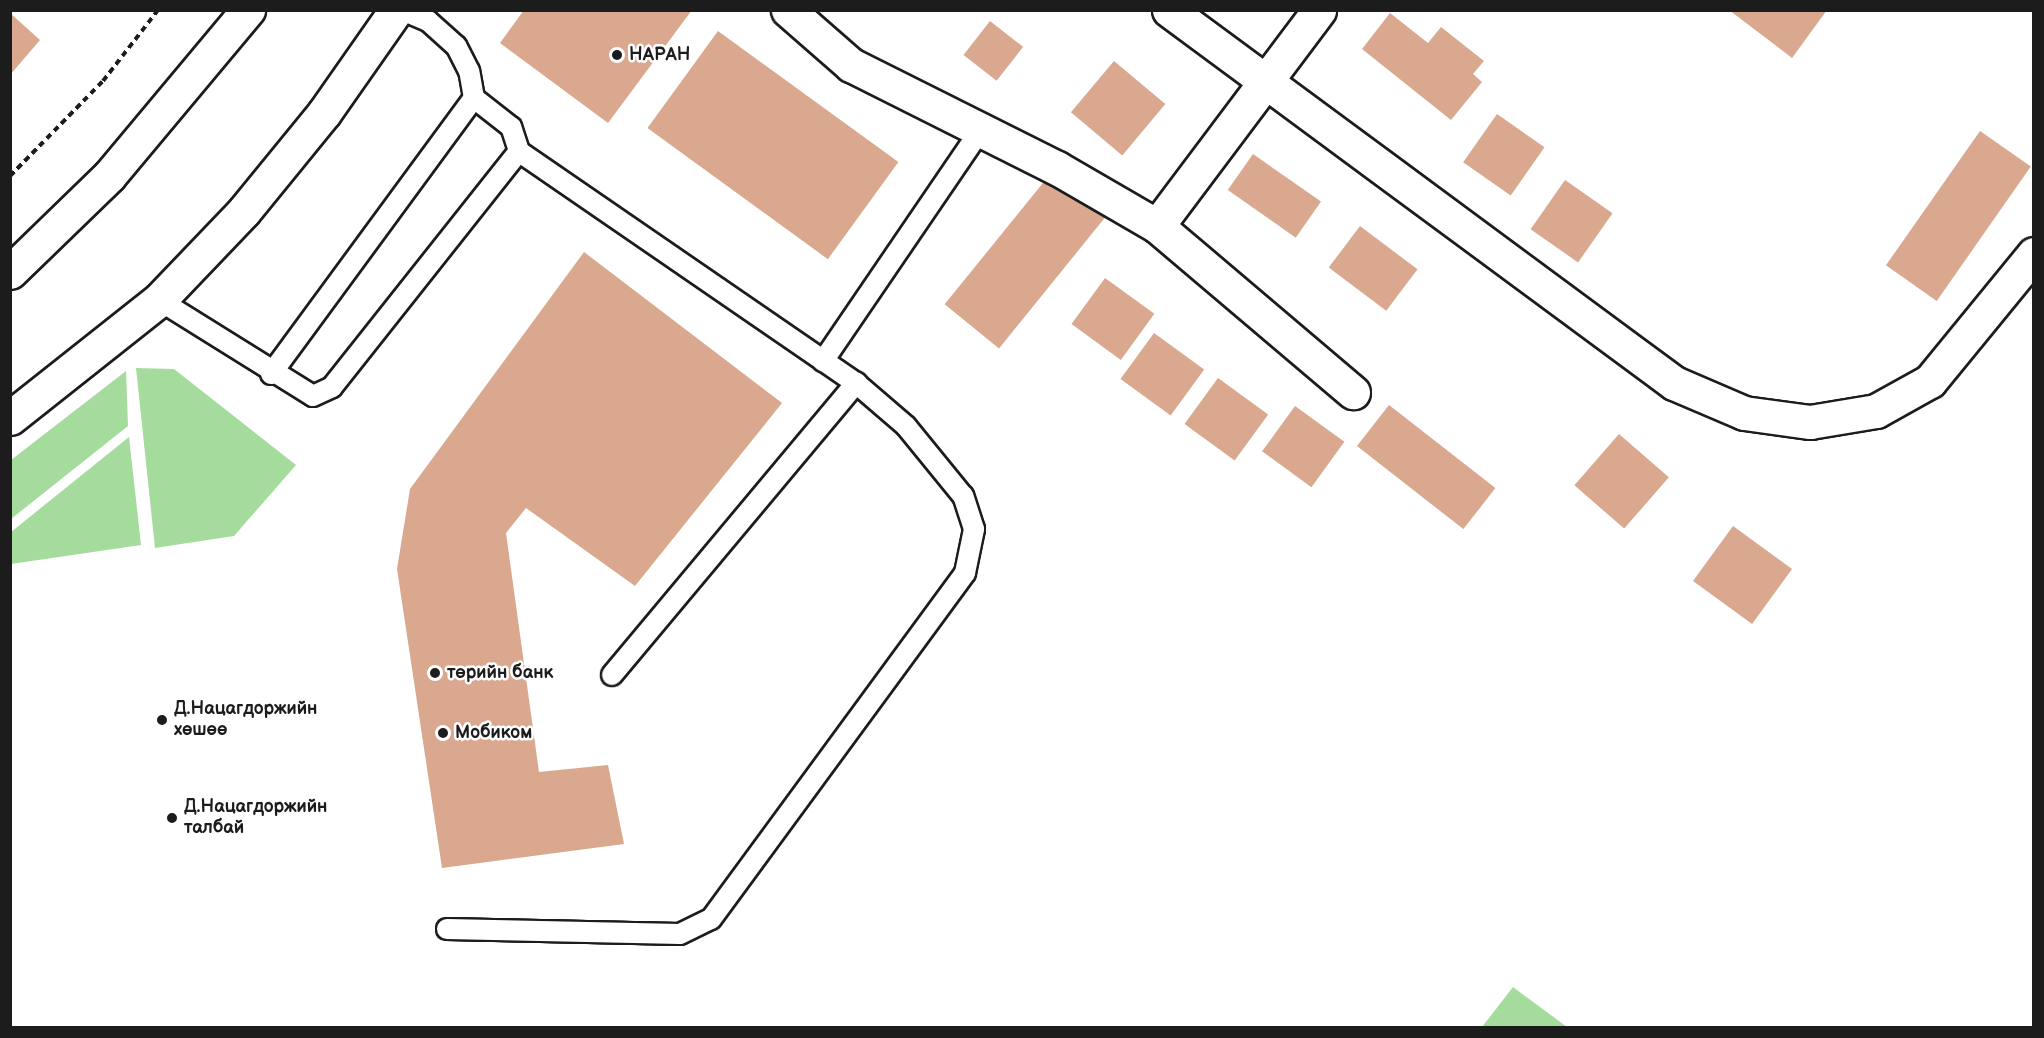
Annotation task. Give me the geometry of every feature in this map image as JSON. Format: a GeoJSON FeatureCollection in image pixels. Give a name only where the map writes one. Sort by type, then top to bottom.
{"type":"FeatureCollection","features":[{"type":"Feature","properties":{"kind":"street"},"geometry":{"type":"LineString","coordinates":[[10,272],[109,176],[248,10]]}},
{"type":"Feature","properties":{"kind":"street"},"geometry":{"type":"LineString","coordinates":[[10,418],[159,300],[244,211],[317,122],[396,10]]}},
{"type":"Feature","properties":{"kind":"street"},"geometry":{"type":"LineString","coordinates":[[788,10],[850,65],[1157,226],[1353,392]]}},
{"type":"Feature","properties":{"kind":"street"},"geometry":{"type":"LineString","coordinates":[[1170,10],[1263,82],[1674,383],[1744,413],[1810,422],[1876,411],[1930,381],[2034,254]]}},
{"type":"Feature","properties":{"kind":"street"},"geometry":{"type":"LineString","coordinates":[[1157,226],[1319,10]]}},
{"type":"Feature","properties":{"kind":"lane"},"geometry":{"type":"LineString","coordinates":[[402,10],[428,21],[456,46],[469,71],[474,98],[511,127],[519,151],[856,383],[906,426],[963,495],[974,529],[965,573],[711,920],[680,934],[447,929]]}},
{"type":"Feature","properties":{"kind":"lane"},"geometry":{"type":"LineString","coordinates":[[271,374],[474,98]]}},
{"type":"Feature","properties":{"kind":"lane"},"geometry":{"type":"LineString","coordinates":[[823,361],[979,132]]}},
{"type":"Feature","properties":{"kind":"lane"},"geometry":{"type":"LineString","coordinates":[[159,300],[271,374],[313,396],[332,387],[519,151]]}},
{"type":"Feature","properties":{"kind":"lane"},"geometry":{"type":"LineString","coordinates":[[612,675],[856,383]]}},
{"type":"Feature","properties":{"kind":"path"},"geometry":{"type":"LineString","coordinates":[[10,176],[103,81],[158,10]]}},
{"type":"Feature","properties":{"kind":"green space"},"geometry":{"type":"Polygon","coordinates":[[[136,368],[174,369],[296,465],[234,536],[155,548],[136,368]]]}},
{"type":"Feature","properties":{"kind":"green space"},"geometry":{"type":"Polygon","coordinates":[[[126,371],[128,426],[11,519],[11,460],[126,371]]]}},
{"type":"Feature","properties":{"kind":"green space"},"geometry":{"type":"Polygon","coordinates":[[[129,437],[141,545],[11,564],[11,532],[129,437]]]}},
{"type":"Feature","properties":{"kind":"green space"},"geometry":{"type":"Polygon","coordinates":[[[1513,987],[1567,1027],[1482,1027],[1513,987]]]}},
{"type":"Feature","properties":{"kind":"building"},"geometry":{"type":"Polygon","coordinates":[[[524,10],[692,10],[608,123],[500,43],[524,10]]]}},
{"type":"Feature","properties":{"kind":"building"},"geometry":{"type":"Polygon","coordinates":[[[1729,10],[1827,10],[1792,58],[1729,10]]]}},
{"type":"Feature","properties":{"kind":"building"},"geometry":{"type":"Polygon","coordinates":[[[10,13],[40,40],[10,75],[10,13]]]}},
{"type":"Feature","properties":{"kind":"building"},"geometry":{"type":"Polygon","coordinates":[[[1390,13],[1428,43],[1441,27],[1484,61],[1473,74],[1482,82],[1451,120],[1362,49],[1390,13]]]}},
{"type":"Feature","properties":{"kind":"building"},"geometry":{"type":"Polygon","coordinates":[[[990,21],[1023,47],[997,81],[964,55],[990,21]]]}},
{"type":"Feature","properties":{"kind":"building"},"geometry":{"type":"Polygon","coordinates":[[[718,31],[898,162],[828,259],[647,128],[718,31]]]}},
{"type":"Feature","properties":{"kind":"building"},"geometry":{"type":"Polygon","coordinates":[[[1114,61],[1165,104],[1122,155],[1071,112],[1114,61]]]}},
{"type":"Feature","properties":{"kind":"building"},"geometry":{"type":"Polygon","coordinates":[[[1497,114],[1545,147],[1511,196],[1463,162],[1497,114]]]}},
{"type":"Feature","properties":{"kind":"building"},"geometry":{"type":"Polygon","coordinates":[[[1980,131],[2031,167],[1937,301],[1886,265],[1980,131]]]}},
{"type":"Feature","properties":{"kind":"building"},"geometry":{"type":"Polygon","coordinates":[[[1253,154],[1321,202],[1296,238],[1228,190],[1253,154]]]}},
{"type":"Feature","properties":{"kind":"building"},"geometry":{"type":"Polygon","coordinates":[[[1051,173],[1105,217],[999,348],[945,304],[1051,173]]]}},
{"type":"Feature","properties":{"kind":"building"},"geometry":{"type":"Polygon","coordinates":[[[1565,180],[1613,213],[1578,262],[1531,229],[1565,180]]]}},
{"type":"Feature","properties":{"kind":"building"},"geometry":{"type":"Polygon","coordinates":[[[1360,226],[1418,269],[1386,311],[1329,268],[1360,226]]]}},
{"type":"Feature","properties":{"kind":"building"},"geometry":{"type":"Polygon","coordinates":[[[584,252],[782,403],[635,586],[526,508],[506,533],[539,772],[608,765],[624,844],[442,868],[397,569],[410,489],[584,252]]]}},
{"type":"Feature","properties":{"kind":"building"},"geometry":{"type":"Polygon","coordinates":[[[1105,278],[1154,314],[1121,360],[1071,324],[1105,278]]]}},
{"type":"Feature","properties":{"kind":"building"},"geometry":{"type":"Polygon","coordinates":[[[1154,333],[1204,369],[1171,416],[1120,379],[1154,333]]]}},
{"type":"Feature","properties":{"kind":"building"},"geometry":{"type":"Polygon","coordinates":[[[1218,378],[1268,414],[1235,461],[1184,424],[1218,378]]]}},
{"type":"Feature","properties":{"kind":"building"},"geometry":{"type":"Polygon","coordinates":[[[1389,405],[1495,488],[1463,529],[1357,446],[1389,405]]]}},
{"type":"Feature","properties":{"kind":"building"},"geometry":{"type":"Polygon","coordinates":[[[1295,406],[1344,442],[1311,487],[1262,451],[1295,406]]]}},
{"type":"Feature","properties":{"kind":"building"},"geometry":{"type":"Polygon","coordinates":[[[1619,434],[1669,477],[1624,529],[1574,485],[1619,434]]]}},
{"type":"Feature","properties":{"kind":"building"},"geometry":{"type":"Polygon","coordinates":[[[1733,526],[1792,569],[1752,624],[1693,581],[1733,526]]]}},
{"type":"Feature","properties":{"kind":"place","name":"НАРАН"},"geometry":{"type":"Point","coordinates":[617,55]}},
{"type":"Feature","properties":{"kind":"place","name":"төрийн банк"},"geometry":{"type":"Point","coordinates":[435,673]}},
{"type":"Feature","properties":{"kind":"place","name":"Д.Нацагдоржийн хөшөө"},"geometry":{"type":"Point","coordinates":[162,720]}},
{"type":"Feature","properties":{"kind":"place","name":"Мобиком"},"geometry":{"type":"Point","coordinates":[443,733]}},
{"type":"Feature","properties":{"kind":"place","name":"Д.Нацагдоржийн талбай"},"geometry":{"type":"Point","coordinates":[172,818]}}]}
